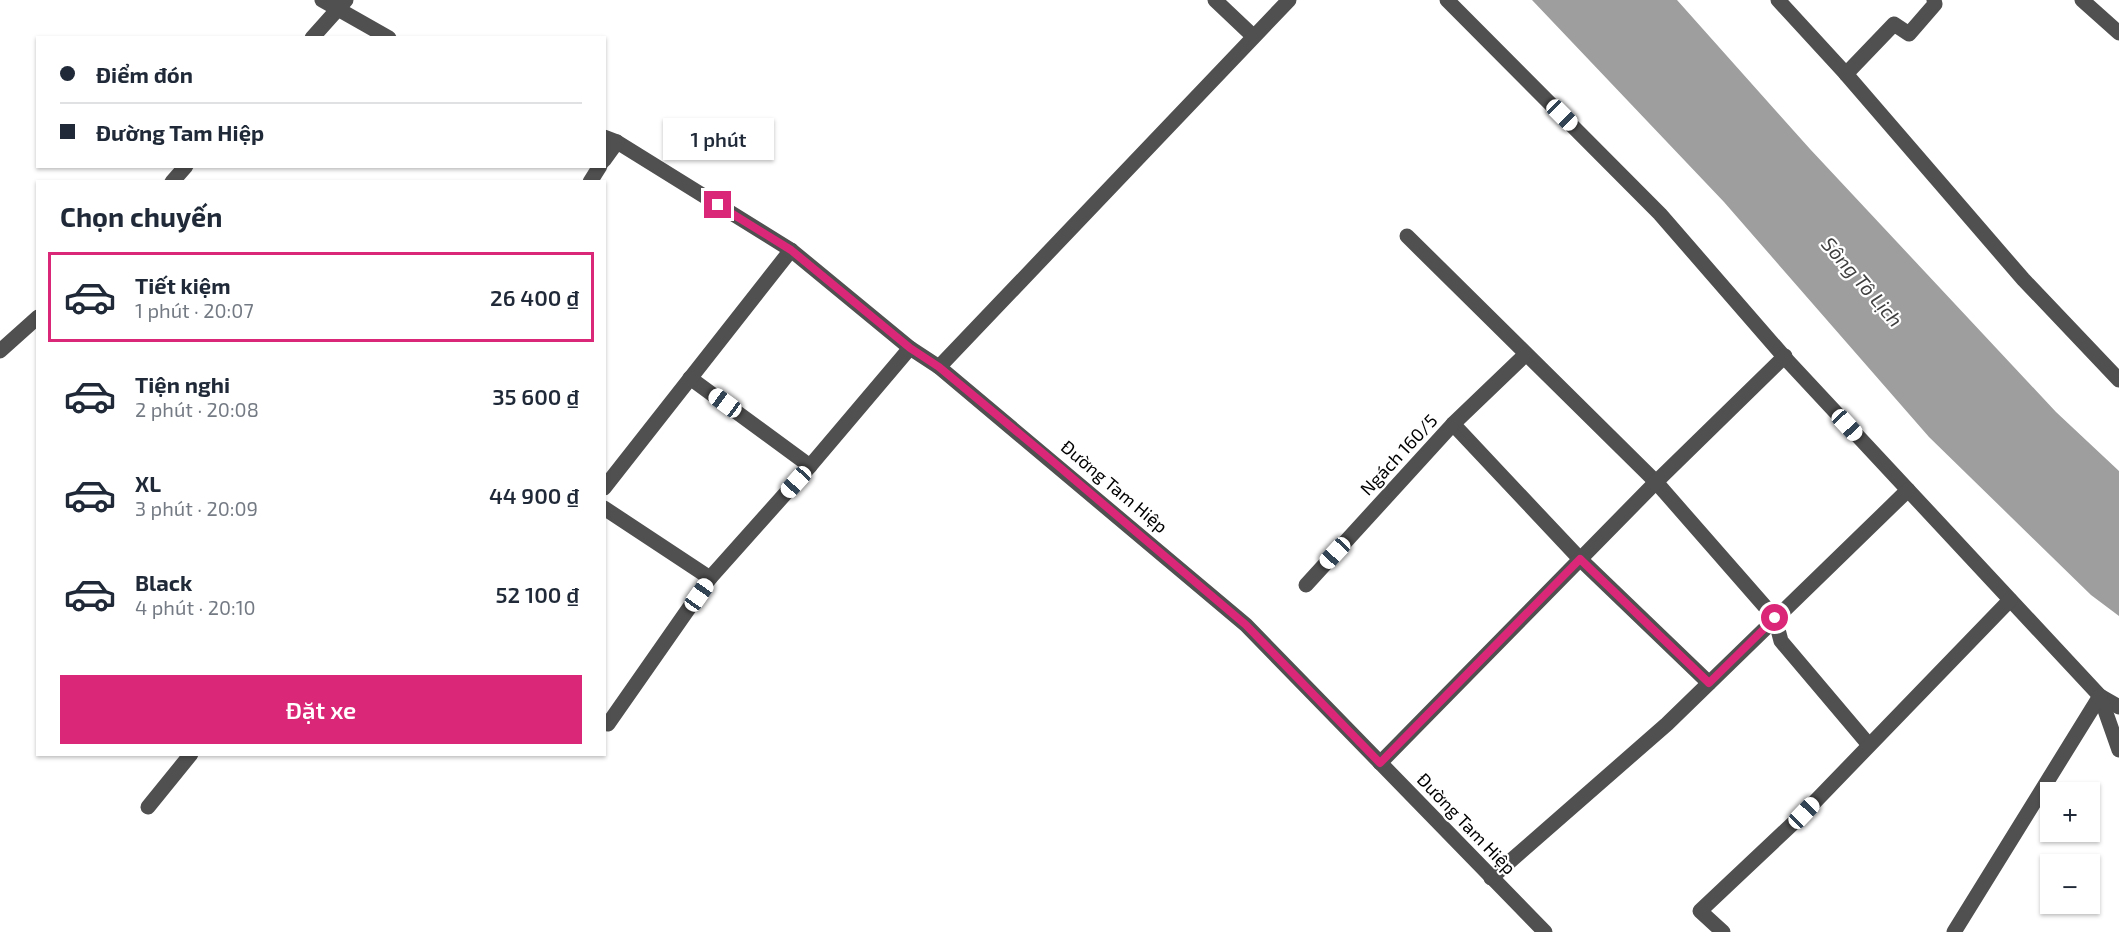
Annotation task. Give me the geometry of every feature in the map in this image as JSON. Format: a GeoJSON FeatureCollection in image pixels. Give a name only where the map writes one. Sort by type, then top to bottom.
{"type":"FeatureCollection","features":[{"type":"Feature","properties":{"kind":"street"},"geometry":{"type":"LineString","coordinates":[[322,0],[342,5],[386,36]]}},
{"type":"Feature","properties":{"kind":"street"},"geometry":{"type":"LineString","coordinates":[[1215,0],[1253,36]]}},
{"type":"Feature","properties":{"kind":"street"},"geometry":{"type":"LineString","coordinates":[[939,367],[1289,0]]}},
{"type":"Feature","properties":{"kind":"street"},"geometry":{"type":"LineString","coordinates":[[1447,0],[1660,214],[1785,356],[2010,600],[2100,696],[2119,707]]}},
{"type":"Feature","properties":{"kind":"street"},"geometry":{"type":"LineString","coordinates":[[1778,0],[1846,74],[2022,279],[2119,380]]}},
{"type":"Feature","properties":{"kind":"street"},"geometry":{"type":"LineString","coordinates":[[1846,74],[1894,24],[1909,34],[1935,4],[1934,0]]}},
{"type":"Feature","properties":{"kind":"street"},"geometry":{"type":"LineString","coordinates":[[2082,0],[2119,33]]}},
{"type":"Feature","properties":{"kind":"street"},"geometry":{"type":"LineString","coordinates":[[314,36],[342,5]]}},
{"type":"Feature","properties":{"kind":"street"},"geometry":{"type":"LineString","coordinates":[[606,154],[611,140]]}},
{"type":"Feature","properties":{"kind":"street","name":"Đường Tam Hiệp"},"geometry":{"type":"LineString","coordinates":[[611,140],[791,250],[910,348],[939,367],[1246,625],[1545,932]]}},
{"type":"Feature","properties":{"kind":"street"},"geometry":{"type":"LineString","coordinates":[[174,180],[184,168]]}},
{"type":"Feature","properties":{"kind":"street"},"geometry":{"type":"LineString","coordinates":[[1407,236],[1656,482],[1775,618],[1781,641],[1869,745]]}},
{"type":"Feature","properties":{"kind":"street"},"geometry":{"type":"LineString","coordinates":[[606,485],[791,250]]}},
{"type":"Feature","properties":{"kind":"street"},"geometry":{"type":"LineString","coordinates":[[0,351],[36,319]]}},
{"type":"Feature","properties":{"kind":"street"},"geometry":{"type":"LineString","coordinates":[[606,722],[608,724],[710,578],[810,466],[910,348]]}},
{"type":"Feature","properties":{"kind":"street","name":"Ngách 160/5"},"geometry":{"type":"LineString","coordinates":[[1306,585],[1453,424],[1525,355]]}},
{"type":"Feature","properties":{"kind":"street"},"geometry":{"type":"LineString","coordinates":[[1380,763],[1656,482],[1785,356]]}},
{"type":"Feature","properties":{"kind":"street"},"geometry":{"type":"LineString","coordinates":[[690,378],[810,466]]}},
{"type":"Feature","properties":{"kind":"street"},"geometry":{"type":"LineString","coordinates":[[1453,424],[1580,559],[1709,683]]}},
{"type":"Feature","properties":{"kind":"street"},"geometry":{"type":"LineString","coordinates":[[1491,878],[1667,724],[1908,490]]}},
{"type":"Feature","properties":{"kind":"street"},"geometry":{"type":"LineString","coordinates":[[606,509],[710,578]]}},
{"type":"Feature","properties":{"kind":"street"},"geometry":{"type":"LineString","coordinates":[[1723,932],[1700,911],[1804,813],[2010,600]]}},
{"type":"Feature","properties":{"kind":"street"},"geometry":{"type":"LineString","coordinates":[[2100,696],[2119,750]]}},
{"type":"Feature","properties":{"kind":"street"},"geometry":{"type":"LineString","coordinates":[[1954,932],[2100,696]]}},
{"type":"Feature","properties":{"kind":"street"},"geometry":{"type":"LineString","coordinates":[[148,807],[189,756]]}},
{"type":"Feature","properties":{"kind":"water","name":"Sông Tô Lịch"},"geometry":{"type":"Polygon","coordinates":[[[1532,0],[1677,0],[1810,149],[2056,412],[2119,471],[2119,616],[2091,595],[1929,437],[1724,202],[1532,0]]]}},
{"type":"Feature","properties":{"kind":"route"},"geometry":{"type":"LineString","coordinates":[[718,205],[791,250],[910,348],[939,367],[1050,459],[1246,625],[1380,763],[1580,559],[1709,683],[1775,618]]}}]}
